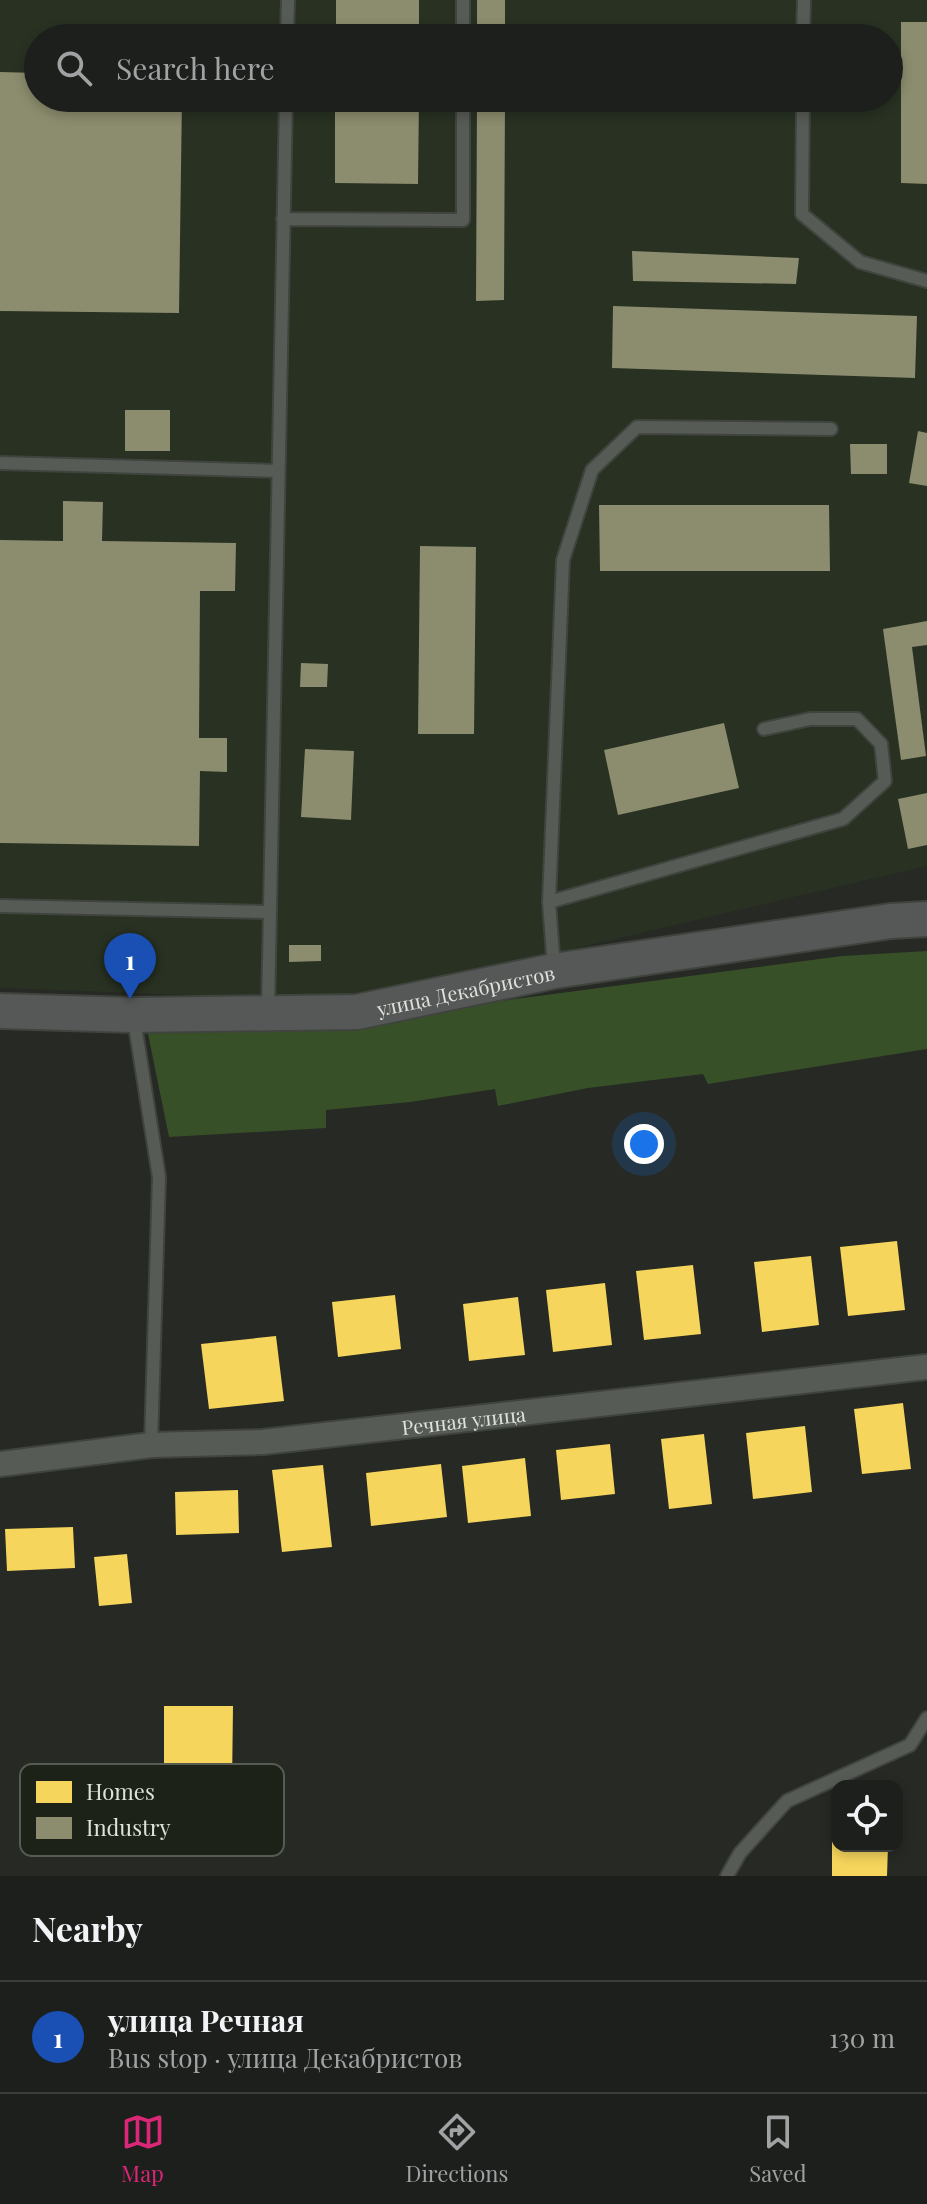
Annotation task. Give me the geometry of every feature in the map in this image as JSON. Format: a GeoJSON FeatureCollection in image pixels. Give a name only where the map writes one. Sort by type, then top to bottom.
{"type":"FeatureCollection","features":[{"type":"Feature","properties":{"kind":"street","name":"улица Декабристов"},"geometry":{"type":"LineString","coordinates":[[0,1011],[133,1015],[357,1012],[554,971],[891,921],[927,919]]}},
{"type":"Feature","properties":{"kind":"street","name":"Речная улица"},"geometry":{"type":"LineString","coordinates":[[0,1464],[151,1445],[263,1442],[927,1367]]}},
{"type":"Feature","properties":{"kind":"lane"},"geometry":{"type":"LineString","coordinates":[[287,24],[288,0]]}},
{"type":"Feature","properties":{"kind":"lane"},"geometry":{"type":"LineString","coordinates":[[463,0],[463,24]]}},
{"type":"Feature","properties":{"kind":"lane"},"geometry":{"type":"LineString","coordinates":[[803,24],[804,0]]}},
{"type":"Feature","properties":{"kind":"lane"},"geometry":{"type":"LineString","coordinates":[[268,1014],[286,112]]}},
{"type":"Feature","properties":{"kind":"lane"},"geometry":{"type":"LineString","coordinates":[[283,219],[463,220],[463,112]]}},
{"type":"Feature","properties":{"kind":"lane"},"geometry":{"type":"LineString","coordinates":[[803,112],[802,214],[860,262],[927,281]]}},
{"type":"Feature","properties":{"kind":"lane"},"geometry":{"type":"LineString","coordinates":[[554,971],[549,902],[563,560],[592,470],[637,427],[831,429]]}},
{"type":"Feature","properties":{"kind":"lane"},"geometry":{"type":"LineString","coordinates":[[0,463],[278,471]]}},
{"type":"Feature","properties":{"kind":"lane"},"geometry":{"type":"LineString","coordinates":[[549,902],[843,819],[885,781],[881,744],[857,719],[810,719],[764,729]]}},
{"type":"Feature","properties":{"kind":"lane"},"geometry":{"type":"LineString","coordinates":[[0,906],[270,912]]}},
{"type":"Feature","properties":{"kind":"lane"},"geometry":{"type":"LineString","coordinates":[[133,1015],[159,1177],[151,1445]]}},
{"type":"Feature","properties":{"kind":"lane"},"geometry":{"type":"LineString","coordinates":[[727,1876],[740,1853],[787,1801],[910,1745],[927,1718]]}},
{"type":"Feature","properties":{"kind":"shaded area"},"geometry":{"type":"Polygon","coordinates":[[[0,0],[927,0],[927,866],[350,1001],[0,988],[0,0]]]}},
{"type":"Feature","properties":{"kind":"green space"},"geometry":{"type":"Polygon","coordinates":[[[927,951],[927,1049],[708,1084],[703,1074],[588,1088],[498,1106],[495,1089],[410,1102],[326,1110],[326,1128],[169,1137],[146,1024],[357,1020],[842,956],[927,951]]]}},
{"type":"Feature","properties":{"kind":"building: Homes"},"geometry":{"type":"Polygon","coordinates":[[[897,1241],[905,1310],[848,1316],[840,1247],[897,1241]]]}},
{"type":"Feature","properties":{"kind":"building: Homes"},"geometry":{"type":"Polygon","coordinates":[[[811,1256],[819,1325],[762,1332],[754,1262],[811,1256]]]}},
{"type":"Feature","properties":{"kind":"building: Homes"},"geometry":{"type":"Polygon","coordinates":[[[693,1265],[701,1334],[644,1340],[636,1271],[693,1265]]]}},
{"type":"Feature","properties":{"kind":"building: Homes"},"geometry":{"type":"Polygon","coordinates":[[[605,1283],[612,1345],[553,1352],[546,1290],[605,1283]]]}},
{"type":"Feature","properties":{"kind":"building: Homes"},"geometry":{"type":"Polygon","coordinates":[[[395,1295],[401,1349],[338,1357],[332,1302],[395,1295]]]}},
{"type":"Feature","properties":{"kind":"building: Homes"},"geometry":{"type":"Polygon","coordinates":[[[518,1297],[525,1355],[469,1361],[463,1304],[518,1297]]]}},
{"type":"Feature","properties":{"kind":"building: Homes"},"geometry":{"type":"Polygon","coordinates":[[[276,1336],[284,1401],[209,1409],[201,1344],[276,1336]]]}},
{"type":"Feature","properties":{"kind":"building: Homes"},"geometry":{"type":"Polygon","coordinates":[[[903,1403],[911,1469],[862,1474],[854,1409],[903,1403]]]}},
{"type":"Feature","properties":{"kind":"building: Homes"},"geometry":{"type":"Polygon","coordinates":[[[805,1426],[812,1492],[753,1499],[746,1433],[805,1426]]]}},
{"type":"Feature","properties":{"kind":"building: Homes"},"geometry":{"type":"Polygon","coordinates":[[[704,1434],[712,1504],[669,1509],[661,1439],[704,1434]]]}},
{"type":"Feature","properties":{"kind":"building: Homes"},"geometry":{"type":"Polygon","coordinates":[[[610,1444],[615,1494],[561,1500],[556,1450],[610,1444]]]}},
{"type":"Feature","properties":{"kind":"building: Homes"},"geometry":{"type":"Polygon","coordinates":[[[525,1458],[531,1516],[468,1523],[462,1466],[525,1458]]]}},
{"type":"Feature","properties":{"kind":"building: Homes"},"geometry":{"type":"Polygon","coordinates":[[[441,1464],[447,1517],[371,1526],[366,1473],[441,1464]]]}},
{"type":"Feature","properties":{"kind":"building: Homes"},"geometry":{"type":"Polygon","coordinates":[[[323,1465],[332,1547],[282,1552],[272,1470],[323,1465]]]}},
{"type":"Feature","properties":{"kind":"building: Homes"},"geometry":{"type":"Polygon","coordinates":[[[238,1490],[239,1533],[176,1535],[175,1492],[238,1490]]]}},
{"type":"Feature","properties":{"kind":"building: Homes"},"geometry":{"type":"Polygon","coordinates":[[[73,1527],[75,1568],[7,1571],[5,1529],[73,1527]]]}},
{"type":"Feature","properties":{"kind":"building: Homes"},"geometry":{"type":"Polygon","coordinates":[[[127,1554],[132,1603],[99,1606],[94,1557],[127,1554]]]}},
{"type":"Feature","properties":{"kind":"building: Homes"},"geometry":{"type":"Polygon","coordinates":[[[164,1706],[233,1706],[232,1764],[164,1764],[164,1706]]]}},
{"type":"Feature","properties":{"kind":"building: Homes"},"geometry":{"type":"Polygon","coordinates":[[[832,1852],[888,1852],[887,1876],[832,1876],[832,1852]]]}},
{"type":"Feature","properties":{"kind":"building: Industry"},"geometry":{"type":"Polygon","coordinates":[[[336,0],[419,0],[419,24],[336,24],[336,0]]]}},
{"type":"Feature","properties":{"kind":"building: Industry"},"geometry":{"type":"Polygon","coordinates":[[[477,0],[505,0],[505,24],[477,24],[477,0]]]}},
{"type":"Feature","properties":{"kind":"building: Industry"},"geometry":{"type":"Polygon","coordinates":[[[927,22],[927,184],[901,183],[901,24],[927,22]]]}},
{"type":"Feature","properties":{"kind":"building: Industry"},"geometry":{"type":"Polygon","coordinates":[[[0,72],[24,73],[24,112],[182,112],[179,313],[0,311],[0,72]]]}},
{"type":"Feature","properties":{"kind":"building: Industry"},"geometry":{"type":"Polygon","coordinates":[[[335,112],[419,112],[418,184],[335,183],[335,112]]]}},
{"type":"Feature","properties":{"kind":"building: Industry"},"geometry":{"type":"Polygon","coordinates":[[[477,112],[505,112],[504,300],[476,301],[477,112]]]}},
{"type":"Feature","properties":{"kind":"building: Industry"},"geometry":{"type":"Polygon","coordinates":[[[632,251],[799,258],[796,284],[633,281],[632,251]]]}},
{"type":"Feature","properties":{"kind":"building: Industry"},"geometry":{"type":"Polygon","coordinates":[[[613,306],[917,316],[915,378],[612,368],[613,306]]]}},
{"type":"Feature","properties":{"kind":"building: Industry"},"geometry":{"type":"Polygon","coordinates":[[[125,410],[170,410],[170,451],[125,451],[125,410]]]}},
{"type":"Feature","properties":{"kind":"building: Industry"},"geometry":{"type":"Polygon","coordinates":[[[918,431],[927,433],[927,486],[909,483],[918,431]]]}},
{"type":"Feature","properties":{"kind":"building: Industry"},"geometry":{"type":"Polygon","coordinates":[[[850,444],[887,444],[887,474],[851,474],[850,444]]]}},
{"type":"Feature","properties":{"kind":"building: Industry"},"geometry":{"type":"Polygon","coordinates":[[[63,501],[103,502],[102,541],[236,543],[235,591],[200,591],[199,738],[227,738],[227,772],[200,771],[199,846],[0,843],[0,540],[63,541],[63,501]]]}},
{"type":"Feature","properties":{"kind":"building: Industry"},"geometry":{"type":"Polygon","coordinates":[[[599,505],[829,505],[830,571],[600,571],[599,505]]]}},
{"type":"Feature","properties":{"kind":"building: Industry"},"geometry":{"type":"Polygon","coordinates":[[[420,546],[476,547],[474,734],[418,734],[420,546]]]}},
{"type":"Feature","properties":{"kind":"building: Industry"},"geometry":{"type":"Polygon","coordinates":[[[927,621],[927,645],[912,647],[926,756],[901,760],[883,629],[927,621]]]}},
{"type":"Feature","properties":{"kind":"building: Industry"},"geometry":{"type":"Polygon","coordinates":[[[301,663],[328,664],[327,687],[300,687],[301,663]]]}},
{"type":"Feature","properties":{"kind":"building: Industry"},"geometry":{"type":"Polygon","coordinates":[[[724,723],[739,788],[618,815],[604,750],[724,723]]]}},
{"type":"Feature","properties":{"kind":"building: Industry"},"geometry":{"type":"Polygon","coordinates":[[[305,749],[354,751],[351,820],[301,817],[305,749]]]}},
{"type":"Feature","properties":{"kind":"building: Industry"},"geometry":{"type":"Polygon","coordinates":[[[927,793],[927,845],[908,849],[898,799],[927,793]]]}},
{"type":"Feature","properties":{"kind":"building: Industry"},"geometry":{"type":"Polygon","coordinates":[[[289,945],[321,945],[321,961],[289,962],[289,945]]]}},
{"type":"Feature","properties":{"kind":"place","name":"улица Речная"},"geometry":{"type":"Point","coordinates":[130,999]}}]}
